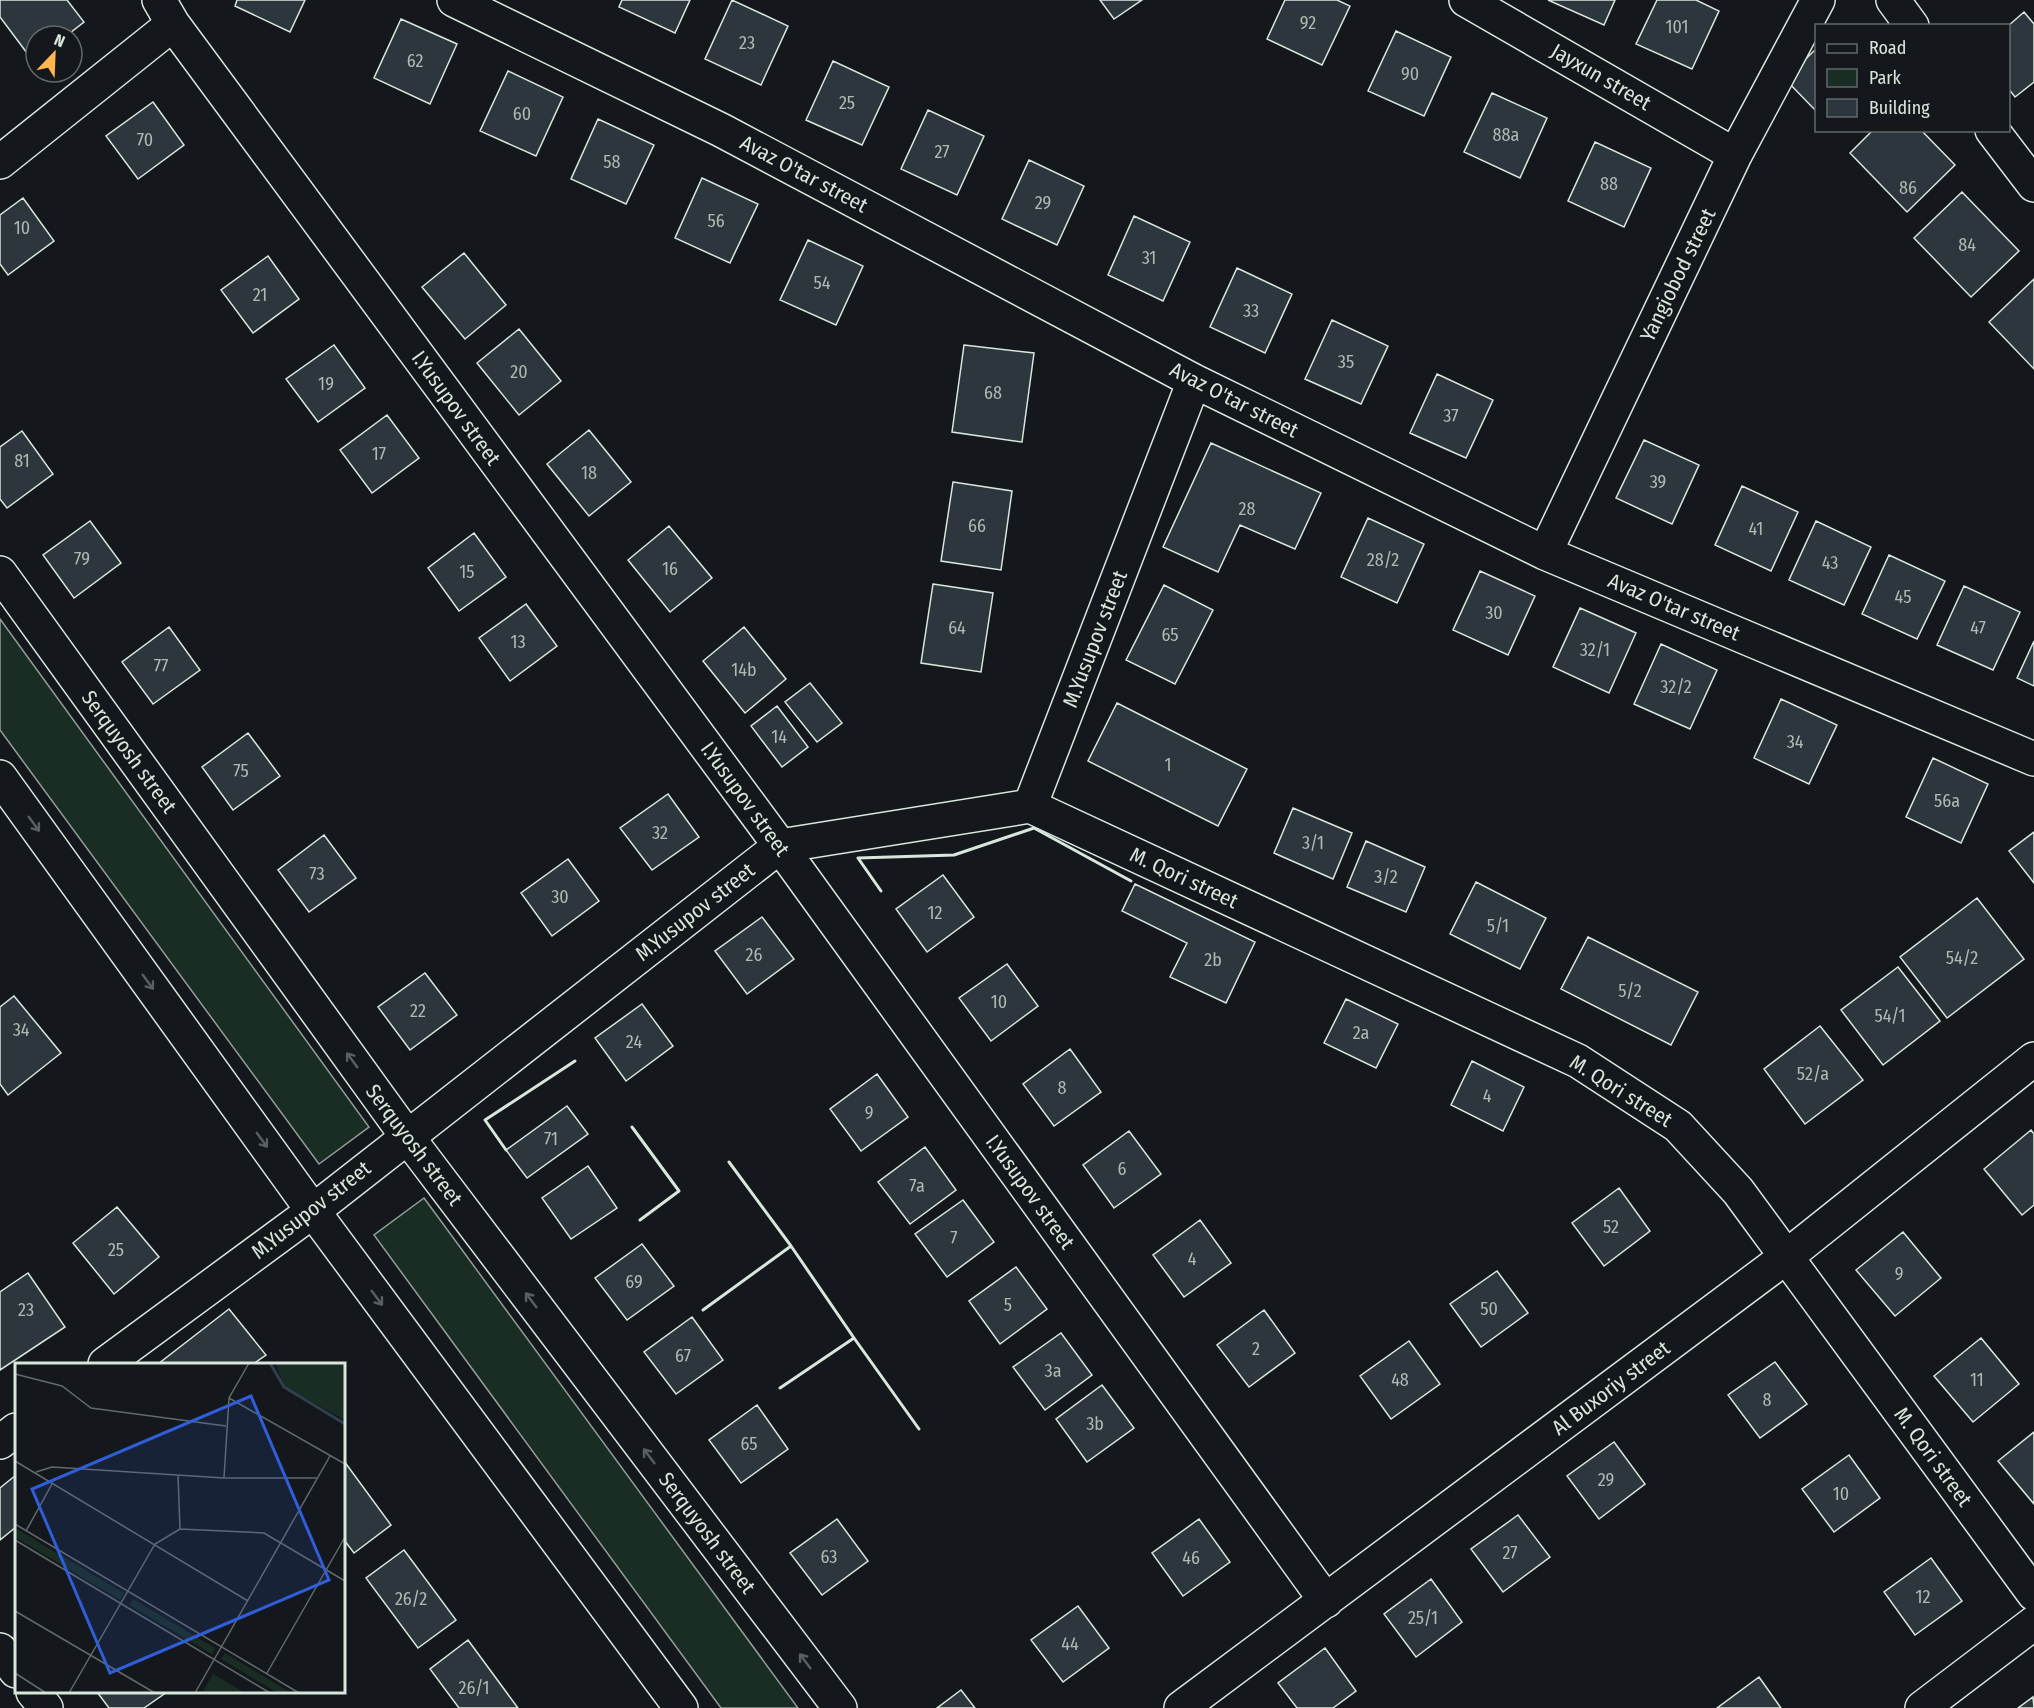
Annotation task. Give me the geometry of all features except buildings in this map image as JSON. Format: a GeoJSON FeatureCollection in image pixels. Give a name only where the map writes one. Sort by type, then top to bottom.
{"type":"FeatureCollection","features":[{"type":"Feature","properties":{"kind":"street","name":"Avaz O'tar street"},"geometry":{"type":"LineString","coordinates":[[454,0],[721,130],[1194,381],[1545,553],[2034,759]]}},
{"type":"Feature","properties":{"kind":"street","name":"Jayxun street"},"geometry":{"type":"LineString","coordinates":[[1466,0],[1735,155]]}},
{"type":"Feature","properties":{"kind":"street","name":"Yangiobod street"},"geometry":{"type":"LineString","coordinates":[[1545,553],[1735,155],[1818,0]]}},
{"type":"Feature","properties":{"kind":"street"},"geometry":{"type":"LineString","coordinates":[[1893,0],[1911,24]]}},
{"type":"Feature","properties":{"kind":"street"},"geometry":{"type":"LineString","coordinates":[[0,162],[166,12]]}},
{"type":"Feature","properties":{"kind":"street","name":"I.Yusupov street"},"geometry":{"type":"LineString","coordinates":[[166,12],[780,846],[1326,1601]]}},
{"type":"Feature","properties":{"kind":"street"},"geometry":{"type":"LineString","coordinates":[[1994,132],[2034,185]]}},
{"type":"Feature","properties":{"kind":"street","name":"M.Yusupov street"},"geometry":{"type":"LineString","coordinates":[[108,1363],[313,1211],[406,1136],[780,846],[1030,806],[1194,381]]}},
{"type":"Feature","properties":{"kind":"street","name":"Serquyosh street"},"geometry":{"type":"LineString","coordinates":[[0,573],[406,1136],[840,1708]]}},
{"type":"Feature","properties":{"kind":"street"},"geometry":{"type":"LineString","coordinates":[[0,777],[313,1211],[681,1708]]}},
{"type":"Feature","properties":{"kind":"street","name":"M. Qori street"},"geometry":{"type":"LineString","coordinates":[[1030,806],[1578,1061],[1678,1126],[1738,1191],[2034,1594]]}},
{"type":"Feature","properties":{"kind":"street","name":"Al Buxoriy street"},"geometry":{"type":"LineString","coordinates":[[1181,1708],[1786,1257],[2034,1059]]}},
{"type":"Feature","properties":{"kind":"street"},"geometry":{"type":"LineString","coordinates":[[0,1442],[15,1431]]}},
{"type":"Feature","properties":{"kind":"street"},"geometry":{"type":"LineString","coordinates":[[1922,1708],[2034,1623]]}},
{"type":"Feature","properties":{"kind":"street"},"geometry":{"type":"LineString","coordinates":[[0,1650],[15,1670]]}},
{"type":"Feature","properties":{"kind":"street"},"geometry":{"type":"LineString","coordinates":[[34,1693],[46,1708]]}},
{"type":"Feature","properties":{"kind":"green space"},"geometry":{"type":"Polygon","coordinates":[[[0,619],[369,1127],[319,1164],[0,730],[0,619]]]}},
{"type":"Feature","properties":{"kind":"green space"},"geometry":{"type":"Polygon","coordinates":[[[424,1198],[798,1708],[721,1708],[374,1235],[424,1198]]]}},
{"type":"Feature","properties":{"kind":"wall"},"geometry":{"type":"LineString","coordinates":[[881,891],[858,858],[954,855],[1034,828],[1131,881]]}},
{"type":"Feature","properties":{"kind":"wall"},"geometry":{"type":"LineString","coordinates":[[506,1150],[485,1120],[575,1061]]}},
{"type":"Feature","properties":{"kind":"wall"},"geometry":{"type":"LineString","coordinates":[[632,1127],[679,1191],[640,1220]]}},
{"type":"Feature","properties":{"kind":"wall"},"geometry":{"type":"LineString","coordinates":[[703,1310],[791,1246],[729,1162]]}},
{"type":"Feature","properties":{"kind":"wall"},"geometry":{"type":"LineString","coordinates":[[780,1388],[854,1338],[791,1246]]}},
{"type":"Feature","properties":{"kind":"wall"},"geometry":{"type":"LineString","coordinates":[[854,1338],[919,1429]]}}]}
